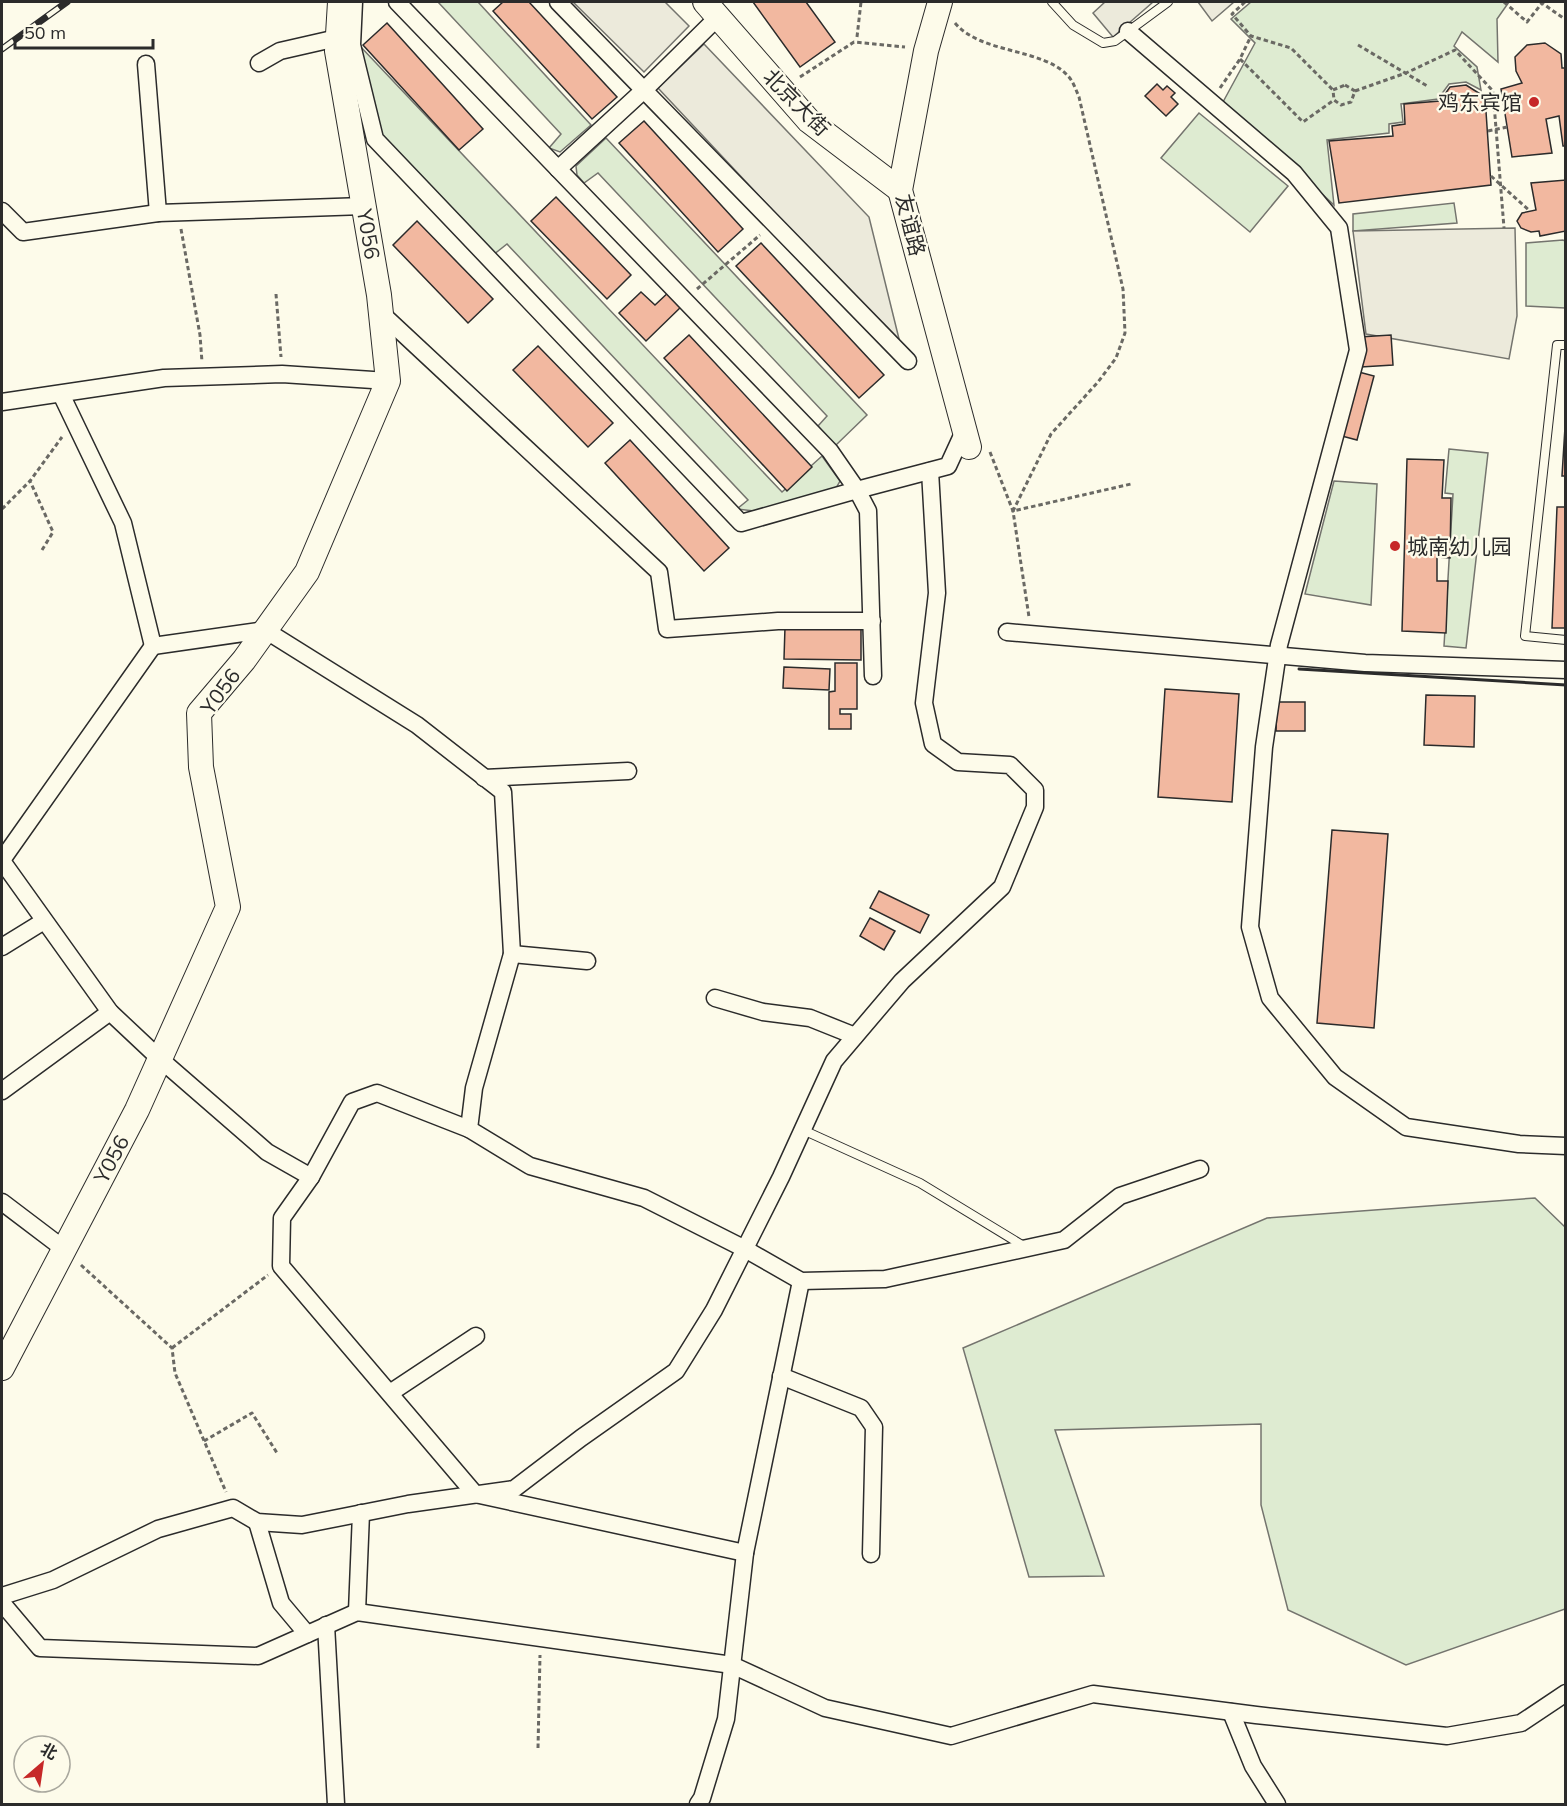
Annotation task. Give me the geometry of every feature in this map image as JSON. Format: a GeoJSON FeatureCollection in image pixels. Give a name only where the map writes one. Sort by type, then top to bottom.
{"type":"FeatureCollection","features":[{"type":"Feature","properties":{"kind":"street","name":"Y056"},"geometry":{"type":"LineString","coordinates":[[2,1368],[137,1110],[228,907],[201,767],[199,713],[244,660],[308,572],[388,381],[381,313],[337,51],[340,2]]}},
{"type":"Feature","properties":{"kind":"street"},"geometry":{"type":"LineString","coordinates":[[354,2],[352,45],[375,139],[741,523],[948,466],[974,442]]}},
{"type":"Feature","properties":{"kind":"street"},"geometry":{"type":"LineString","coordinates":[[397,2],[830,451],[857,490],[868,511],[873,676]]}},
{"type":"Feature","properties":{"kind":"street"},"geometry":{"type":"LineString","coordinates":[[558,2],[908,361]]}},
{"type":"Feature","properties":{"kind":"street"},"geometry":{"type":"LineString","coordinates":[[558,169],[644,90],[712,9]]}},
{"type":"Feature","properties":{"kind":"street","name":"北京大街"},"geometry":{"type":"LineString","coordinates":[[712,9],[809,121],[900,190]]}},
{"type":"Feature","properties":{"kind":"street","name":"友谊路"},"geometry":{"type":"LineString","coordinates":[[946,9],[926,51],[900,190],[974,442]]}},
{"type":"Feature","properties":{"kind":"street"},"geometry":{"type":"LineString","coordinates":[[1128,31],[1294,173],[1339,228],[1358,350],[1282,634],[1264,747],[1250,927],[1270,998],[1335,1077],[1406,1127],[1519,1144],[1566,1146]]}},
{"type":"Feature","properties":{"kind":"street"},"geometry":{"type":"LineString","coordinates":[[259,63],[280,51],[338,38]]}},
{"type":"Feature","properties":{"kind":"street"},"geometry":{"type":"LineString","coordinates":[[146,64],[158,213]]}},
{"type":"Feature","properties":{"kind":"street"},"geometry":{"type":"LineString","coordinates":[[2,211],[23,232],[158,213],[364,206]]}},
{"type":"Feature","properties":{"kind":"street"},"geometry":{"type":"LineString","coordinates":[[381,313],[659,572],[667,629],[778,621],[872,621]]}},
{"type":"Feature","properties":{"kind":"street"},"geometry":{"type":"LineString","coordinates":[[2,402],[164,378],[282,374],[388,381]]}},
{"type":"Feature","properties":{"kind":"street"},"geometry":{"type":"LineString","coordinates":[[61,394],[123,523],[153,646]]}},
{"type":"Feature","properties":{"kind":"street"},"geometry":{"type":"LineString","coordinates":[[2,1596],[53,1580],[158,1528],[233,1509],[257,1522],[302,1525],[408,1504],[514,1489],[676,1371],[714,1310],[803,1130],[834,1061],[902,981],[1002,886],[1035,807],[1035,790],[1010,765],[958,762],[933,744],[924,703],[937,594],[930,471]]}},
{"type":"Feature","properties":{"kind":"street"},"geometry":{"type":"LineString","coordinates":[[311,1177],[267,1152],[160,1059],[110,1012],[2,861],[153,646],[265,630],[417,725],[503,792],[512,954],[474,1088],[470,1129]]}},
{"type":"Feature","properties":{"kind":"street"},"geometry":{"type":"LineString","coordinates":[[1007,632],[1365,663],[1566,670]]}},
{"type":"Feature","properties":{"kind":"street"},"geometry":{"type":"LineString","coordinates":[[484,778],[628,771]]}},
{"type":"Feature","properties":{"kind":"street"},"geometry":{"type":"LineString","coordinates":[[2,947],[44,921]]}},
{"type":"Feature","properties":{"kind":"street"},"geometry":{"type":"LineString","coordinates":[[512,954],[587,961]]}},
{"type":"Feature","properties":{"kind":"street"},"geometry":{"type":"LineString","coordinates":[[715,998],[763,1012],[810,1018],[855,1036]]}},
{"type":"Feature","properties":{"kind":"street"},"geometry":{"type":"LineString","coordinates":[[2,1091],[110,1012]]}},
{"type":"Feature","properties":{"kind":"street"},"geometry":{"type":"LineString","coordinates":[[745,1553],[474,1494],[281,1266],[282,1218],[311,1177],[352,1102],[377,1093],[470,1129],[530,1166],[644,1198],[745,1249],[801,1281],[885,1279],[1064,1240],[1120,1196],[1200,1169]]}},
{"type":"Feature","properties":{"kind":"street"},"geometry":{"type":"LineString","coordinates":[[2,1202],[64,1249]]}},
{"type":"Feature","properties":{"kind":"street"},"geometry":{"type":"LineString","coordinates":[[698,1804],[702,1798],[726,1719],[745,1553],[801,1281]]}},
{"type":"Feature","properties":{"kind":"street"},"geometry":{"type":"LineString","coordinates":[[390,1393],[476,1336]]}},
{"type":"Feature","properties":{"kind":"street"},"geometry":{"type":"LineString","coordinates":[[781,1376],[861,1408],[874,1427],[871,1554]]}},
{"type":"Feature","properties":{"kind":"street"},"geometry":{"type":"LineString","coordinates":[[357,1612],[361,1513]]}},
{"type":"Feature","properties":{"kind":"street"},"geometry":{"type":"LineString","coordinates":[[257,1522],[281,1603],[307,1634]]}},
{"type":"Feature","properties":{"kind":"street"},"geometry":{"type":"LineString","coordinates":[[2,1603],[40,1648],[258,1656],[357,1612],[732,1665],[825,1708],[951,1736],[1093,1694],[1447,1736],[1521,1723],[1566,1694]]}},
{"type":"Feature","properties":{"kind":"street"},"geometry":{"type":"LineString","coordinates":[[326,1625],[336,1804]]}},
{"type":"Feature","properties":{"kind":"street"},"geometry":{"type":"LineString","coordinates":[[1231,1712],[1253,1767],[1277,1804]]}},
{"type":"Feature","properties":{"kind":"lane"},"geometry":{"type":"LineString","coordinates":[[1052,2],[1073,25],[1103,43],[1115,41],[1168,2]]}},
{"type":"Feature","properties":{"kind":"lane"},"geometry":{"type":"LineString","coordinates":[[1566,345],[1557,345],[1525,636],[1566,640]]}},
{"type":"Feature","properties":{"kind":"lane"},"geometry":{"type":"LineString","coordinates":[[803,1130],[920,1183],[1027,1248]]}},
{"type":"Feature","properties":{"kind":"path"},"geometry":{"type":"LineString","coordinates":[[857,37],[861,2]]}},
{"type":"Feature","properties":{"kind":"path"},"geometry":{"type":"LineString","coordinates":[[1245,2],[1232,14],[1251,36],[1291,48],[1333,90],[1334,100],[1341,105],[1351,102],[1355,92],[1406,74],[1455,50],[1493,91],[1504,228]]}},
{"type":"Feature","properties":{"kind":"path"},"geometry":{"type":"LineString","coordinates":[[1504,2],[1527,22],[1542,3],[1566,20]]}},
{"type":"Feature","properties":{"kind":"path"},"geometry":{"type":"LineString","coordinates":[[946,9],[970,38],[1052,64],[1068,76],[1079,97],[1123,289],[1125,333],[1116,358],[1098,382],[1051,434],[1013,511]]}},
{"type":"Feature","properties":{"kind":"path"},"geometry":{"type":"LineString","coordinates":[[1210,102],[1240,59],[1251,36]]}},
{"type":"Feature","properties":{"kind":"path"},"geometry":{"type":"LineString","coordinates":[[793,82],[854,42],[894,45],[926,51]]}},
{"type":"Feature","properties":{"kind":"path"},"geometry":{"type":"LineString","coordinates":[[1358,45],[1429,87]]}},
{"type":"Feature","properties":{"kind":"path"},"geometry":{"type":"LineString","coordinates":[[1240,59],[1303,123],[1334,100]]}},
{"type":"Feature","properties":{"kind":"path"},"geometry":{"type":"LineString","coordinates":[[1333,90],[1345,84],[1355,92]]}},
{"type":"Feature","properties":{"kind":"path"},"geometry":{"type":"LineString","coordinates":[[1488,131],[1507,128]]}},
{"type":"Feature","properties":{"kind":"path"},"geometry":{"type":"LineString","coordinates":[[1491,176],[1530,211]]}},
{"type":"Feature","properties":{"kind":"path"},"geometry":{"type":"LineString","coordinates":[[178,212],[200,335],[203,376]]}},
{"type":"Feature","properties":{"kind":"path"},"geometry":{"type":"LineString","coordinates":[[684,299],[774,223]]}},
{"type":"Feature","properties":{"kind":"path"},"geometry":{"type":"LineString","coordinates":[[276,294],[282,374]]}},
{"type":"Feature","properties":{"kind":"path"},"geometry":{"type":"LineString","coordinates":[[2,509],[30,481],[74,421]]}},
{"type":"Feature","properties":{"kind":"path"},"geometry":{"type":"LineString","coordinates":[[974,442],[1013,511],[1031,634]]}},
{"type":"Feature","properties":{"kind":"path"},"geometry":{"type":"LineString","coordinates":[[30,481],[52,532],[42,550]]}},
{"type":"Feature","properties":{"kind":"path"},"geometry":{"type":"LineString","coordinates":[[1013,511],[1131,484]]}},
{"type":"Feature","properties":{"kind":"path"},"geometry":{"type":"LineString","coordinates":[[64,1249],[172,1348],[175,1373],[233,1509]]}},
{"type":"Feature","properties":{"kind":"path"},"geometry":{"type":"LineString","coordinates":[[172,1348],[281,1266]]}},
{"type":"Feature","properties":{"kind":"path"},"geometry":{"type":"LineString","coordinates":[[204,1441],[252,1413],[277,1453]]}},
{"type":"Feature","properties":{"kind":"path"},"geometry":{"type":"LineString","coordinates":[[538,1748],[541,1638]]}},
{"type":"Feature","properties":{"kind":"green space"},"geometry":{"type":"Polygon","coordinates":[[[438,2],[478,2],[591,125],[560,152],[549,148],[561,134],[438,2]]]}},
{"type":"Feature","properties":{"kind":"green space"},"geometry":{"type":"Polygon","coordinates":[[[1251,2],[1509,2],[1497,19],[1498,62],[1462,32],[1454,46],[1477,67],[1481,90],[1466,82],[1449,84],[1438,99],[1401,104],[1403,122],[1389,124],[1389,133],[1327,140],[1334,205],[1223,102],[1255,43],[1231,19],[1251,2]]]}},
{"type":"Feature","properties":{"kind":"green space"},"geometry":{"type":"Polygon","coordinates":[[[359,45],[782,492],[822,456],[840,481],[836,488],[754,511],[737,509],[748,500],[507,244],[493,255],[379,136],[359,45]]]}},
{"type":"Feature","properties":{"kind":"green space"},"geometry":{"type":"Polygon","coordinates":[[[1199,113],[1288,186],[1250,232],[1161,158],[1199,113]]]}},
{"type":"Feature","properties":{"kind":"green space"},"geometry":{"type":"Polygon","coordinates":[[[606,138],[867,415],[835,446],[818,426],[827,416],[598,173],[584,183],[577,175],[576,166],[606,138]]]}},
{"type":"Feature","properties":{"kind":"green space"},"geometry":{"type":"Polygon","coordinates":[[[1454,203],[1457,223],[1353,231],[1353,214],[1454,203]]]}},
{"type":"Feature","properties":{"kind":"green space"},"geometry":{"type":"Polygon","coordinates":[[[1563,240],[1566,242],[1565,308],[1526,306],[1526,243],[1563,240]]]}},
{"type":"Feature","properties":{"kind":"green space"},"geometry":{"type":"Polygon","coordinates":[[[1449,449],[1488,453],[1466,648],[1444,646],[1453,494],[1445,493],[1449,449]]]}},
{"type":"Feature","properties":{"kind":"green space"},"geometry":{"type":"Polygon","coordinates":[[[1334,481],[1377,484],[1371,605],[1305,594],[1334,481]]]}},
{"type":"Feature","properties":{"kind":"green space"},"geometry":{"type":"Polygon","coordinates":[[[1535,1198],[1565,1227],[1565,1609],[1406,1665],[1288,1610],[1261,1505],[1261,1424],[1055,1430],[1104,1576],[1029,1577],[963,1348],[1267,1218],[1535,1198]]]}},
{"type":"Feature","properties":{"kind":"shaded area"},"geometry":{"type":"Polygon","coordinates":[[[573,2],[665,2],[689,26],[644,72],[573,2]]]}},
{"type":"Feature","properties":{"kind":"shaded area"},"geometry":{"type":"Polygon","coordinates":[[[1105,2],[1153,2],[1113,37],[1093,13],[1105,2]]]}},
{"type":"Feature","properties":{"kind":"shaded area"},"geometry":{"type":"Polygon","coordinates":[[[1198,2],[1234,2],[1212,21],[1198,2]]]}},
{"type":"Feature","properties":{"kind":"shaded area"},"geometry":{"type":"Polygon","coordinates":[[[704,44],[869,217],[901,347],[658,88],[704,44]]]}},
{"type":"Feature","properties":{"kind":"shaded area"},"geometry":{"type":"Polygon","coordinates":[[[1515,228],[1517,316],[1509,359],[1366,334],[1353,231],[1515,228]]]}},
{"type":"Feature","properties":{"kind":"building"},"geometry":{"type":"Polygon","coordinates":[[[503,2],[529,2],[617,97],[592,119],[493,11],[503,2]]]}},
{"type":"Feature","properties":{"kind":"building"},"geometry":{"type":"Polygon","coordinates":[[[753,2],[806,2],[835,42],[800,67],[753,2]]]}},
{"type":"Feature","properties":{"kind":"building"},"geometry":{"type":"Polygon","coordinates":[[[387,23],[483,129],[459,150],[363,45],[387,23]]]}},
{"type":"Feature","properties":{"kind":"building","name":"鸡东宾馆"},"geometry":{"type":"Polygon","coordinates":[[[1545,43],[1561,54],[1562,68],[1566,68],[1566,146],[1563,146],[1559,116],[1546,119],[1552,153],[1512,157],[1501,89],[1522,83],[1516,71],[1515,57],[1527,45],[1545,43]]]}},
{"type":"Feature","properties":{"kind":"building"},"geometry":{"type":"Polygon","coordinates":[[[1157,84],[1163,90],[1167,86],[1175,93],[1171,97],[1178,104],[1166,116],[1145,96],[1157,84]]]}},
{"type":"Feature","properties":{"kind":"building"},"geometry":{"type":"Polygon","coordinates":[[[1466,85],[1485,97],[1491,185],[1339,203],[1329,141],[1393,136],[1392,126],[1405,124],[1404,104],[1440,101],[1450,87],[1466,85]]]}},
{"type":"Feature","properties":{"kind":"building"},"geometry":{"type":"Polygon","coordinates":[[[644,121],[743,229],[718,252],[619,143],[644,121]]]}},
{"type":"Feature","properties":{"kind":"building"},"geometry":{"type":"Polygon","coordinates":[[[1566,180],[1566,231],[1540,236],[1539,231],[1531,232],[1521,228],[1517,221],[1522,213],[1536,210],[1531,183],[1566,180]]]}},
{"type":"Feature","properties":{"kind":"building"},"geometry":{"type":"Polygon","coordinates":[[[556,197],[631,275],[607,299],[531,221],[556,197]]]}},
{"type":"Feature","properties":{"kind":"building"},"geometry":{"type":"Polygon","coordinates":[[[417,221],[493,299],[468,323],[393,245],[417,221]]]}},
{"type":"Feature","properties":{"kind":"building"},"geometry":{"type":"Polygon","coordinates":[[[761,243],[884,375],[859,398],[736,266],[761,243]]]}},
{"type":"Feature","properties":{"kind":"building"},"geometry":{"type":"Polygon","coordinates":[[[671,290],[684,304],[646,341],[619,313],[641,292],[655,305],[671,290]]]}},
{"type":"Feature","properties":{"kind":"building"},"geometry":{"type":"Polygon","coordinates":[[[689,335],[812,467],[787,491],[664,358],[689,335]]]}},
{"type":"Feature","properties":{"kind":"building"},"geometry":{"type":"Polygon","coordinates":[[[1391,335],[1393,365],[1361,367],[1359,337],[1391,335]]]}},
{"type":"Feature","properties":{"kind":"building"},"geometry":{"type":"Polygon","coordinates":[[[538,346],[613,423],[588,447],[513,370],[538,346]]]}},
{"type":"Feature","properties":{"kind":"building"},"geometry":{"type":"Polygon","coordinates":[[[1355,371],[1374,376],[1357,440],[1338,435],[1355,371]]]}},
{"type":"Feature","properties":{"kind":"building"},"geometry":{"type":"Polygon","coordinates":[[[1566,411],[1566,476],[1562,476],[1566,411]]]}},
{"type":"Feature","properties":{"kind":"building"},"geometry":{"type":"Polygon","coordinates":[[[630,440],[729,548],[704,571],[605,463],[630,440]]]}},
{"type":"Feature","properties":{"kind":"building"},"geometry":{"type":"Polygon","coordinates":[[[1407,459],[1444,460],[1442,498],[1451,498],[1450,558],[1437,557],[1437,581],[1448,581],[1446,633],[1402,631],[1407,459]]]}},
{"type":"Feature","properties":{"kind":"building"},"geometry":{"type":"Polygon","coordinates":[[[1557,507],[1566,507],[1566,628],[1552,628],[1557,507]]]}},
{"type":"Feature","properties":{"kind":"building"},"geometry":{"type":"Polygon","coordinates":[[[785,627],[861,628],[861,660],[784,659],[785,627]]]}},
{"type":"Feature","properties":{"kind":"building"},"geometry":{"type":"Polygon","coordinates":[[[835,663],[857,663],[857,709],[840,709],[840,714],[851,714],[851,729],[829,729],[829,692],[835,691],[835,663]]]}},
{"type":"Feature","properties":{"kind":"building"},"geometry":{"type":"Polygon","coordinates":[[[784,667],[830,669],[829,690],[783,688],[784,667]]]}},
{"type":"Feature","properties":{"kind":"building"},"geometry":{"type":"Polygon","coordinates":[[[1165,689],[1239,694],[1232,802],[1158,797],[1165,689]]]}},
{"type":"Feature","properties":{"kind":"building"},"geometry":{"type":"Polygon","coordinates":[[[1426,695],[1475,696],[1474,747],[1424,745],[1426,695]]]}},
{"type":"Feature","properties":{"kind":"building"},"geometry":{"type":"Polygon","coordinates":[[[1277,702],[1305,702],[1305,731],[1276,731],[1277,702]]]}},
{"type":"Feature","properties":{"kind":"building"},"geometry":{"type":"Polygon","coordinates":[[[1332,830],[1388,834],[1374,1028],[1317,1023],[1332,830]]]}},
{"type":"Feature","properties":{"kind":"building"},"geometry":{"type":"Polygon","coordinates":[[[879,891],[929,915],[920,933],[870,908],[879,891]]]}},
{"type":"Feature","properties":{"kind":"building"},"geometry":{"type":"Polygon","coordinates":[[[870,918],[895,931],[884,950],[860,936],[870,918]]]}},
{"type":"Feature","properties":{"kind":"railway"},"geometry":{"type":"LineString","coordinates":[[2,49],[67,2]]}},
{"type":"Feature","properties":{"kind":"wall"},"geometry":{"type":"LineString","coordinates":[[1299,669],[1566,685]]}},
{"type":"Feature","properties":{"kind":"place","name":"鸡东宾馆"},"geometry":{"type":"Point","coordinates":[1534,102]}},
{"type":"Feature","properties":{"kind":"place","name":"城南幼儿园"},"geometry":{"type":"Point","coordinates":[1395,546]}}]}
